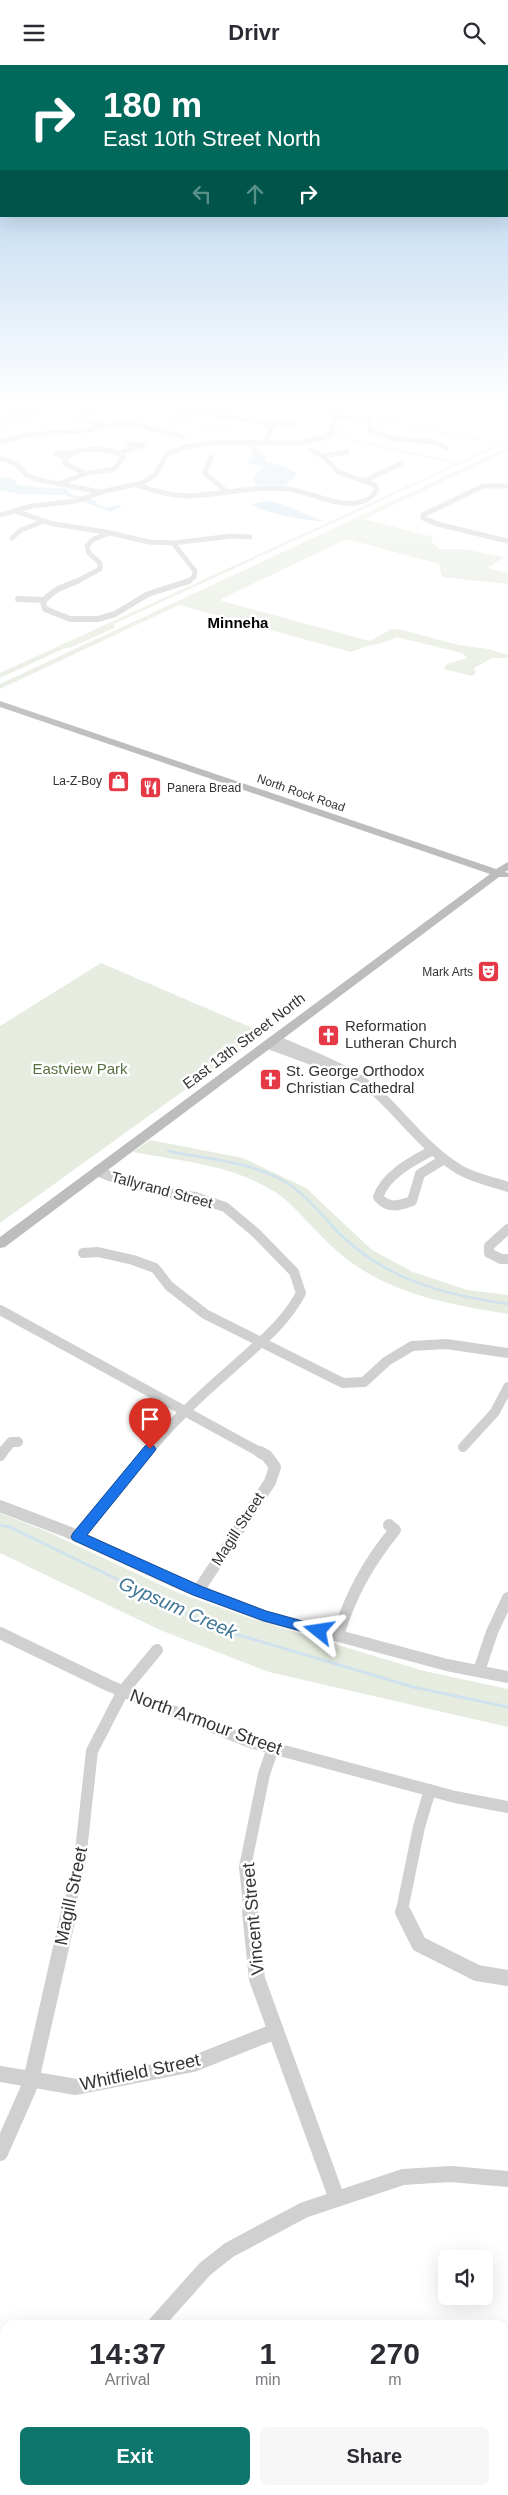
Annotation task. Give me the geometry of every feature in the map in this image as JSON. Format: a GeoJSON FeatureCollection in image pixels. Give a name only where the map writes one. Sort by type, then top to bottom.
{"type":"FeatureCollection","features":[{"type":"Feature","properties":{"kind":"main road","name":"North Rock Road"},"geometry":{"type":"LineString","coordinates":[[0,704],[503,874]]}},
{"type":"Feature","properties":{"kind":"main road","name":"East 13th Street North"},"geometry":{"type":"LineString","coordinates":[[0,1244],[271,1042],[503,874],[508,865]]}},
{"type":"Feature","properties":{"kind":"street"},"geometry":{"type":"LineString","coordinates":[[36,518],[141,541],[173,543],[232,536],[250,537]]}},
{"type":"Feature","properties":{"kind":"street"},"geometry":{"type":"LineString","coordinates":[[424,518],[437,524],[508,541]]}},
{"type":"Feature","properties":{"kind":"street"},"geometry":{"type":"LineString","coordinates":[[12,538],[22,530],[44,521]]}},
{"type":"Feature","properties":{"kind":"street"},"geometry":{"type":"LineString","coordinates":[[109,533],[92,540],[87,546],[89,553],[100,563],[100,569],[52,592],[44,600],[43,605],[45,609],[59,616],[82,620],[106,617],[114,615],[140,597],[192,580],[195,571],[173,543]]}},
{"type":"Feature","properties":{"kind":"street"},"geometry":{"type":"LineString","coordinates":[[18,599],[44,600]]}},
{"type":"Feature","properties":{"kind":"street"},"geometry":{"type":"LineString","coordinates":[[271,1042],[311,1062],[340,1070],[368,1084],[444,1159],[462,1171],[508,1187]]}},
{"type":"Feature","properties":{"kind":"street"},"geometry":{"type":"LineString","coordinates":[[433,1150],[412,1160],[383,1184],[378,1191],[378,1197],[383,1203],[397,1207],[412,1201],[416,1177],[425,1169],[444,1159]]}},
{"type":"Feature","properties":{"kind":"street","name":"Tallyrand Street"},"geometry":{"type":"LineString","coordinates":[[78,1537],[174,1420],[260,1342],[293,1309],[301,1293],[294,1272],[256,1233],[225,1207],[195,1197],[162,1192],[128,1183],[97,1171]]}},
{"type":"Feature","properties":{"kind":"street"},"geometry":{"type":"LineString","coordinates":[[508,1229],[491,1242],[489,1253],[500,1259],[508,1259]]}},
{"type":"Feature","properties":{"kind":"street"},"geometry":{"type":"LineString","coordinates":[[84,1253],[98,1252],[133,1259],[154,1268],[169,1286],[205,1313],[343,1383],[364,1382],[388,1361],[412,1346],[446,1344],[508,1353]]}},
{"type":"Feature","properties":{"kind":"street"},"geometry":{"type":"LineString","coordinates":[[0,1310],[184,1411]]}},
{"type":"Feature","properties":{"kind":"street"},"geometry":{"type":"LineString","coordinates":[[463,1447],[482,1428],[504,1399],[508,1387]]}},
{"type":"Feature","properties":{"kind":"street","name":"Magill Street"},"geometry":{"type":"LineString","coordinates":[[184,1411],[267,1456],[275,1467],[270,1482],[198,1591]]}},
{"type":"Feature","properties":{"kind":"street"},"geometry":{"type":"LineString","coordinates":[[0,1455],[11,1442],[18,1442]]}},
{"type":"Feature","properties":{"kind":"street"},"geometry":{"type":"LineString","coordinates":[[0,1506],[78,1537],[198,1591],[264,1616],[508,1677]]}},
{"type":"Feature","properties":{"kind":"street"},"geometry":{"type":"LineString","coordinates":[[338,1635],[348,1604],[373,1557],[395,1530],[389,1525]]}},
{"type":"Feature","properties":{"kind":"street"},"geometry":{"type":"LineString","coordinates":[[479,1671],[492,1632],[508,1598]]}},
{"type":"Feature","properties":{"kind":"street","name":"North Armour Street"},"geometry":{"type":"LineString","coordinates":[[0,1633],[123,1691],[250,1742],[430,1790],[508,1807]]}},
{"type":"Feature","properties":{"kind":"street","name":"Magill Street"},"geometry":{"type":"LineString","coordinates":[[0,2153],[31,2080],[80,1860],[92,1751],[123,1691],[157,1650]]}},
{"type":"Feature","properties":{"kind":"street","name":"Vincent Street"},"geometry":{"type":"LineString","coordinates":[[273,1748],[264,1774],[245,1867],[257,1979],[337,2199]]}},
{"type":"Feature","properties":{"kind":"street"},"geometry":{"type":"LineString","coordinates":[[430,1790],[419,1827],[402,1910],[419,1945],[477,1973],[508,1979]]}},
{"type":"Feature","properties":{"kind":"street","name":"Whitfield Street"},"geometry":{"type":"LineString","coordinates":[[0,2074],[76,2087],[184,2066],[276,2031]]}},
{"type":"Feature","properties":{"kind":"street"},"geometry":{"type":"LineString","coordinates":[[159,2320],[205,2269],[229,2250],[304,2210],[403,2177],[451,2174],[508,2179]]}},
{"type":"Feature","properties":{"kind":"green space"},"geometry":{"type":"Polygon","coordinates":[[[337,518],[343,518],[114,624],[114,628],[72,647],[65,648],[0,678],[0,673],[337,518]]]}},
{"type":"Feature","properties":{"kind":"green space"},"geometry":{"type":"Polygon","coordinates":[[[355,518],[365,518],[433,537],[431,542],[440,549],[463,549],[504,557],[488,568],[508,573],[508,584],[442,577],[439,564],[347,539],[221,599],[222,601],[370,641],[391,629],[402,630],[459,645],[488,649],[508,655],[508,658],[492,658],[474,668],[476,673],[472,676],[444,669],[447,664],[467,658],[462,653],[397,637],[351,652],[179,605],[0,689],[0,684],[355,518]]]}},
{"type":"Feature","properties":{"kind":"green space","name":"Eastview Park"},"geometry":{"type":"Polygon","coordinates":[[[101,963],[264,1033],[0,1223],[0,1026],[101,963]]]}},
{"type":"Feature","properties":{"kind":"green space"},"geometry":{"type":"Polygon","coordinates":[[[150,1140],[243,1158],[306,1188],[372,1250],[413,1272],[467,1290],[508,1295],[508,1314],[439,1301],[395,1287],[374,1277],[354,1265],[336,1250],[275,1192],[259,1183],[224,1170],[188,1161],[133,1152],[150,1140]]]}},
{"type":"Feature","properties":{"kind":"green space"},"geometry":{"type":"Polygon","coordinates":[[[0,1513],[48,1532],[176,1592],[249,1618],[424,1671],[508,1689],[508,1727],[269,1672],[160,1630],[0,1553],[0,1513]]]}},
{"type":"Feature","properties":{"kind":"water"},"geometry":{"type":"Polygon","coordinates":[[[298,518],[317,518],[323,521],[298,518]]]}},
{"type":"Feature","properties":{"kind":"waterway"},"geometry":{"type":"LineString","coordinates":[[168,1151],[226,1161],[269,1174],[291,1185],[343,1237],[380,1265],[420,1284],[463,1296],[508,1304]]}},
{"type":"Feature","properties":{"kind":"waterway","name":"Gypsum Creek"},"geometry":{"type":"LineString","coordinates":[[0,1525],[10,1527],[219,1629],[413,1687],[508,1707]]}},
{"type":"Feature","properties":{"kind":"place","name":"La-Z-Boy"},"geometry":{"type":"Point","coordinates":[118,781]}},
{"type":"Feature","properties":{"kind":"place","name":"Panera Bread"},"geometry":{"type":"Point","coordinates":[151,788]}},
{"type":"Feature","properties":{"kind":"place","name":"Mark Arts"},"geometry":{"type":"Point","coordinates":[489,972]}},
{"type":"Feature","properties":{"kind":"place","name":"Reformation Lutheran Church"},"geometry":{"type":"Point","coordinates":[329,1035]}},
{"type":"Feature","properties":{"kind":"place","name":"St. George Orthodox Christian Cathedral"},"geometry":{"type":"Point","coordinates":[270,1080]}},
{"type":"Feature","properties":{"kind":"district","name":"Minneha"},"geometry":{"type":"Point","coordinates":[238,623]}},
{"type":"Feature","properties":{"kind":"route"},"geometry":{"type":"LineString","coordinates":[[150,1449],[78,1537],[198,1591],[264,1616],[319,1631]]}}]}
